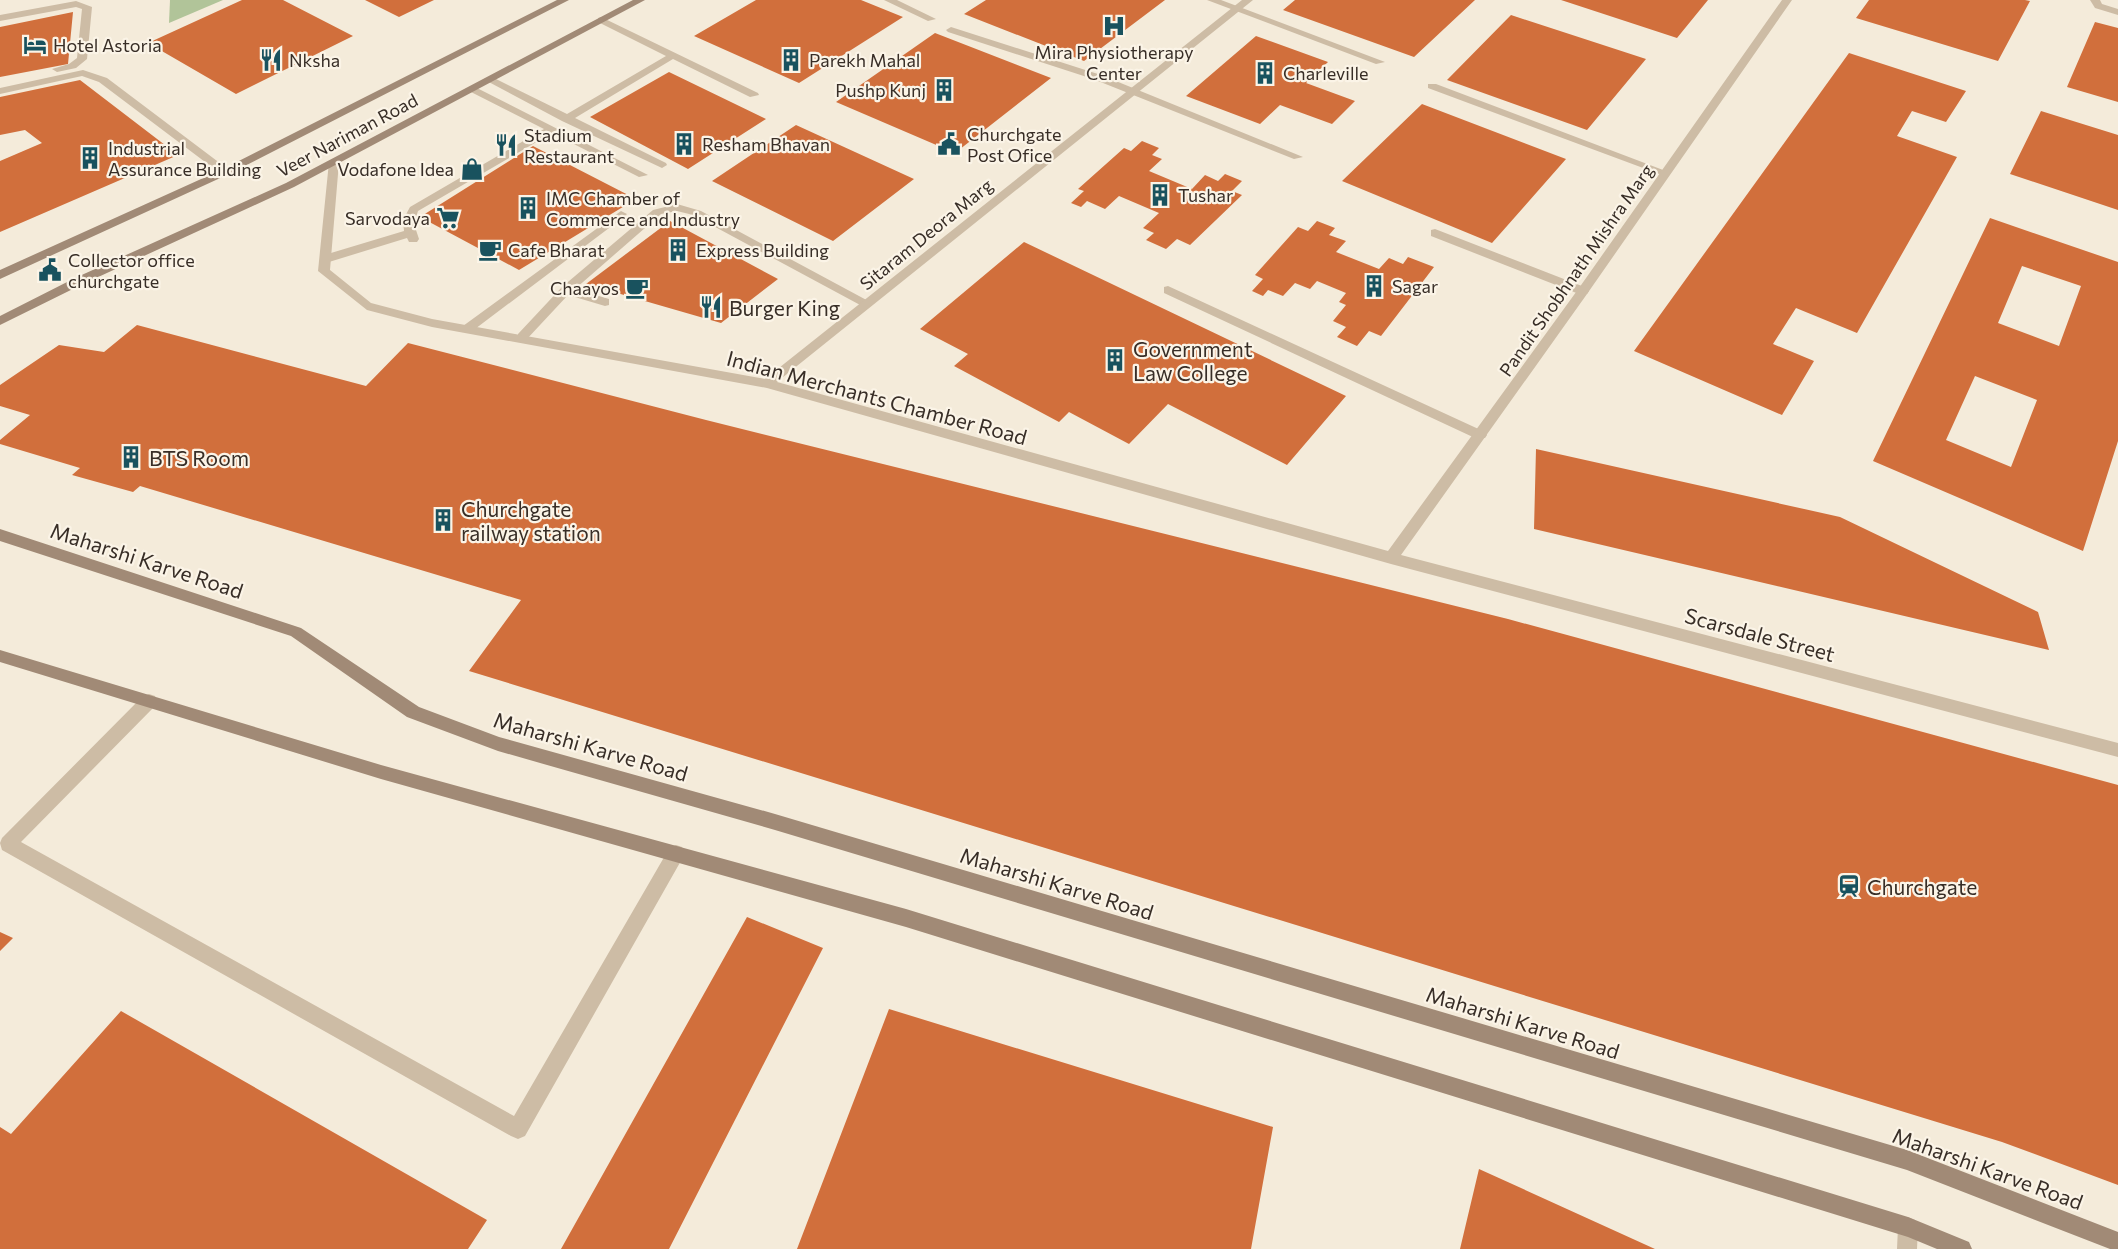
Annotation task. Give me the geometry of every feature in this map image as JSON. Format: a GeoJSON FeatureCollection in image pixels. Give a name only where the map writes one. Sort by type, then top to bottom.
{"type":"FeatureCollection","features":[{"type":"Feature","properties":{"kind":"main road","name":"Veer Nariman Road"},"geometry":{"type":"LineString","coordinates":[[0,275],[225,172],[564,0]]}},
{"type":"Feature","properties":{"kind":"main road","name":"Veer Nariman Road"},"geometry":{"type":"LineString","coordinates":[[0,321],[79,281],[290,185],[640,0]]}},
{"type":"Feature","properties":{"kind":"main road","name":"Maharshi Karve Road"},"geometry":{"type":"LineString","coordinates":[[0,535],[296,632],[412,712],[498,744],[775,822],[1907,1160],[2118,1242]]}},
{"type":"Feature","properties":{"kind":"main road"},"geometry":{"type":"LineString","coordinates":[[0,656],[381,772],[929,925],[1908,1227],[1962,1249]]}},
{"type":"Feature","properties":{"kind":"street"},"geometry":{"type":"LineString","coordinates":[[889,0],[931,19]]}},
{"type":"Feature","properties":{"kind":"street"},"geometry":{"type":"LineString","coordinates":[[1212,0],[1380,62]]}},
{"type":"Feature","properties":{"kind":"street","name":"Sitaram Deora Marg"},"geometry":{"type":"LineString","coordinates":[[767,384],[1131,91],[1248,0]]}},
{"type":"Feature","properties":{"kind":"street","name":"Pandit Shobhnath Mishra Marg"},"geometry":{"type":"LineString","coordinates":[[1391,558],[1583,291],[1787,0]]}},
{"type":"Feature","properties":{"kind":"street"},"geometry":{"type":"LineString","coordinates":[[2095,0],[2098,6],[2118,12]]}},
{"type":"Feature","properties":{"kind":"street"},"geometry":{"type":"LineString","coordinates":[[0,18],[76,4],[87,7],[82,59],[72,66],[0,80]]}},
{"type":"Feature","properties":{"kind":"street"},"geometry":{"type":"LineString","coordinates":[[601,20],[754,95]]}},
{"type":"Feature","properties":{"kind":"street"},"geometry":{"type":"LineString","coordinates":[[951,30],[1097,77],[1298,157]]}},
{"type":"Feature","properties":{"kind":"street"},"geometry":{"type":"LineString","coordinates":[[566,119],[672,56]]}},
{"type":"Feature","properties":{"kind":"street"},"geometry":{"type":"LineString","coordinates":[[0,91],[83,73],[91,75],[103,80],[225,172]]}},
{"type":"Feature","properties":{"kind":"street"},"geometry":{"type":"LineString","coordinates":[[490,80],[662,165]]}},
{"type":"Feature","properties":{"kind":"street"},"geometry":{"type":"LineString","coordinates":[[1432,86],[1666,173]]}},
{"type":"Feature","properties":{"kind":"street"},"geometry":{"type":"LineString","coordinates":[[472,89],[643,175]]}},
{"type":"Feature","properties":{"kind":"street"},"geometry":{"type":"LineString","coordinates":[[334,162],[325,259],[412,236],[408,218],[414,209],[552,129]]}},
{"type":"Feature","properties":{"kind":"street"},"geometry":{"type":"LineString","coordinates":[[522,337],[566,290],[657,212],[677,207],[697,213],[866,303]]}},
{"type":"Feature","properties":{"kind":"street"},"geometry":{"type":"LineString","coordinates":[[467,328],[621,214]]}},
{"type":"Feature","properties":{"kind":"street"},"geometry":{"type":"LineString","coordinates":[[1435,233],[1583,291]]}},
{"type":"Feature","properties":{"kind":"street","name":"Indian Merchants Chamber Road"},"geometry":{"type":"LineString","coordinates":[[325,259],[324,271],[367,306],[432,323],[522,337],[767,384],[1391,558]]}},
{"type":"Feature","properties":{"kind":"street"},"geometry":{"type":"LineString","coordinates":[[566,290],[605,302]]}},
{"type":"Feature","properties":{"kind":"street"},"geometry":{"type":"LineString","coordinates":[[1168,290],[1480,435]]}},
{"type":"Feature","properties":{"kind":"street","name":"Scarsdale Street"},"geometry":{"type":"LineString","coordinates":[[1391,558],[2118,750]]}},
{"type":"Feature","properties":{"kind":"street"},"geometry":{"type":"LineString","coordinates":[[149,701],[4,845],[518,1129],[676,853]]}},
{"type":"Feature","properties":{"kind":"street"},"geometry":{"type":"LineString","coordinates":[[1907,1249],[1908,1227]]}},
{"type":"Feature","properties":{"kind":"green space"},"geometry":{"type":"Polygon","coordinates":[[[170,0],[223,0],[169,23],[170,0]]]}},
{"type":"Feature","properties":{"kind":"building"},"geometry":{"type":"Polygon","coordinates":[[[242,0],[283,0],[353,36],[236,94],[148,43],[242,0]]]}},
{"type":"Feature","properties":{"kind":"building"},"geometry":{"type":"Polygon","coordinates":[[[365,0],[434,0],[399,17],[365,0]]]}},
{"type":"Feature","properties":{"kind":"building","name":"Parekh Mahal"},"geometry":{"type":"Polygon","coordinates":[[[756,0],[861,0],[903,17],[799,83],[694,36],[756,0]]]}},
{"type":"Feature","properties":{"kind":"building"},"geometry":{"type":"Polygon","coordinates":[[[986,0],[1165,0],[1084,61],[964,14],[986,0]]]}},
{"type":"Feature","properties":{"kind":"building"},"geometry":{"type":"Polygon","coordinates":[[[1295,0],[1475,0],[1414,57],[1283,10],[1295,0]]]}},
{"type":"Feature","properties":{"kind":"building"},"geometry":{"type":"Polygon","coordinates":[[[1561,0],[1708,0],[1677,38],[1561,0]]]}},
{"type":"Feature","properties":{"kind":"building"},"geometry":{"type":"Polygon","coordinates":[[[1869,0],[2030,1],[1998,61],[1856,18],[1869,0]]]}},
{"type":"Feature","properties":{"kind":"building","name":"Hotel Astoria"},"geometry":{"type":"Polygon","coordinates":[[[73,12],[68,64],[0,77],[0,27],[73,12]]]}},
{"type":"Feature","properties":{"kind":"building"},"geometry":{"type":"Polygon","coordinates":[[[1511,15],[1646,59],[1587,130],[1447,80],[1511,15]]]}},
{"type":"Feature","properties":{"kind":"building"},"geometry":{"type":"Polygon","coordinates":[[[2095,22],[2118,28],[2118,102],[2067,87],[2095,22]]]}},
{"type":"Feature","properties":{"kind":"building","name":"Pushp Kunj"},"geometry":{"type":"Polygon","coordinates":[[[935,33],[1051,78],[955,153],[836,102],[935,33]]]}},
{"type":"Feature","properties":{"kind":"building","name":"Charleville"},"geometry":{"type":"Polygon","coordinates":[[[1256,36],[1328,62],[1306,83],[1355,101],[1332,124],[1280,105],[1260,124],[1186,96],[1256,36]]]}},
{"type":"Feature","properties":{"kind":"building"},"geometry":{"type":"Polygon","coordinates":[[[1849,53],[1966,91],[1946,122],[1912,111],[1897,136],[1957,157],[1857,333],[1796,308],[1773,344],[1814,361],[1782,415],[1634,351],[1849,53]]]}},
{"type":"Feature","properties":{"kind":"building","name":"Resham Bhavan"},"geometry":{"type":"Polygon","coordinates":[[[669,72],[766,119],[688,169],[590,117],[669,72]]]}},
{"type":"Feature","properties":{"kind":"building","name":"Industrial Assurance Building"},"geometry":{"type":"Polygon","coordinates":[[[80,80],[178,155],[0,232],[0,161],[42,143],[25,130],[0,135],[0,97],[80,80]]]}},
{"type":"Feature","properties":{"kind":"building"},"geometry":{"type":"Polygon","coordinates":[[[1422,104],[1566,159],[1492,243],[1342,181],[1422,104]]]}},
{"type":"Feature","properties":{"kind":"building"},"geometry":{"type":"Polygon","coordinates":[[[2041,111],[2118,135],[2118,210],[2010,174],[2041,111]]]}},
{"type":"Feature","properties":{"kind":"building"},"geometry":{"type":"Polygon","coordinates":[[[796,125],[914,179],[833,241],[712,181],[796,125]]]}},
{"type":"Feature","properties":{"kind":"building","name":"Tushar"},"geometry":{"type":"Polygon","coordinates":[[[1142,141],[1159,148],[1152,155],[1162,159],[1149,171],[1192,189],[1205,175],[1218,181],[1225,174],[1242,181],[1232,191],[1242,195],[1190,245],[1177,239],[1166,249],[1146,240],[1154,233],[1143,228],[1159,213],[1119,196],[1105,209],[1087,201],[1081,207],[1071,203],[1084,191],[1078,189],[1124,148],[1131,151],[1142,141]]]}},
{"type":"Feature","properties":{"kind":"building","name":"IMC Chamber of Commerce and Industry"},"geometry":{"type":"Polygon","coordinates":[[[533,146],[636,199],[519,270],[420,217],[533,146]]]}},
{"type":"Feature","properties":{"kind":"building"},"geometry":{"type":"Polygon","coordinates":[[[1990,218],[2118,262],[2118,441],[2083,551],[1873,461],[1990,218]],[[2022,266],[1998,323],[2059,346],[2081,286],[2022,266]],[[1975,376],[1946,440],[2011,467],[2037,400],[1975,376]]]}},
{"type":"Feature","properties":{"kind":"building","name":"Express Building"},"geometry":{"type":"Polygon","coordinates":[[[670,221],[778,279],[721,323],[586,284],[670,221]]]}},
{"type":"Feature","properties":{"kind":"building","name":"Sagar"},"geometry":{"type":"Polygon","coordinates":[[[1317,221],[1335,228],[1329,235],[1346,241],[1336,252],[1379,269],[1389,258],[1403,264],[1408,257],[1434,267],[1381,336],[1369,331],[1357,346],[1337,337],[1346,327],[1333,321],[1346,305],[1339,302],[1346,293],[1317,281],[1310,289],[1295,283],[1283,296],[1268,290],[1263,296],[1252,291],[1263,279],[1255,275],[1298,227],[1308,231],[1317,221]]]}},
{"type":"Feature","properties":{"kind":"building","name":"Government Law College"},"geometry":{"type":"Polygon","coordinates":[[[1024,242],[1346,396],[1287,465],[1168,404],[1129,444],[1069,412],[1059,422],[954,366],[968,354],[920,329],[1024,242]]]}},
{"type":"Feature","properties":{"kind":"building"},"geometry":{"type":"Polygon","coordinates":[[[137,325],[366,386],[408,343],[706,420],[1508,619],[2118,785],[2118,1185],[2002,1142],[469,671],[521,600],[140,486],[133,492],[72,475],[80,468],[0,444],[0,440],[30,415],[0,406],[0,385],[59,345],[104,352],[137,325]]]}},
{"type":"Feature","properties":{"kind":"building"},"geometry":{"type":"Polygon","coordinates":[[[1536,449],[1840,517],[2038,612],[2049,650],[1534,529],[1536,449]]]}},
{"type":"Feature","properties":{"kind":"building"},"geometry":{"type":"Polygon","coordinates":[[[747,917],[823,948],[669,1249],[561,1249],[747,917]]]}},
{"type":"Feature","properties":{"kind":"building"},"geometry":{"type":"Polygon","coordinates":[[[0,932],[13,938],[0,951],[0,932]]]}},
{"type":"Feature","properties":{"kind":"building"},"geometry":{"type":"Polygon","coordinates":[[[889,1009],[1273,1127],[1251,1249],[797,1249],[889,1009]]]}},
{"type":"Feature","properties":{"kind":"building"},"geometry":{"type":"Polygon","coordinates":[[[121,1011],[487,1220],[468,1249],[0,1249],[0,1127],[11,1134],[121,1011]]]}},
{"type":"Feature","properties":{"kind":"building"},"geometry":{"type":"Polygon","coordinates":[[[1479,1169],[1655,1249],[1460,1249],[1479,1169]]]}},
{"type":"Feature","properties":{"kind":"place","name":"Mira Physiotherapy Center"},"geometry":{"type":"Point","coordinates":[1114,26]}},
{"type":"Feature","properties":{"kind":"place","name":"Hotel Astoria"},"geometry":{"type":"Point","coordinates":[35,45]}},
{"type":"Feature","properties":{"kind":"place","name":"Nksha"},"geometry":{"type":"Point","coordinates":[271,60]}},
{"type":"Feature","properties":{"kind":"place","name":"Parekh Mahal"},"geometry":{"type":"Point","coordinates":[791,60]}},
{"type":"Feature","properties":{"kind":"place","name":"Charleville"},"geometry":{"type":"Point","coordinates":[1265,73]}},
{"type":"Feature","properties":{"kind":"place","name":"Pushp Kunj"},"geometry":{"type":"Point","coordinates":[944,90]}},
{"type":"Feature","properties":{"kind":"place","name":"Resham Bhavan"},"geometry":{"type":"Point","coordinates":[684,144]}},
{"type":"Feature","properties":{"kind":"place","name":"Churchgate Post Ofice"},"geometry":{"type":"Point","coordinates":[949,144]}},
{"type":"Feature","properties":{"kind":"place","name":"Stadium Restaurant"},"geometry":{"type":"Point","coordinates":[506,145]}},
{"type":"Feature","properties":{"kind":"place","name":"Industrial Assurance Building"},"geometry":{"type":"Point","coordinates":[90,158]}},
{"type":"Feature","properties":{"kind":"place","name":"Vodafone Idea"},"geometry":{"type":"Point","coordinates":[472,169]}},
{"type":"Feature","properties":{"kind":"place","name":"Tushar"},"geometry":{"type":"Point","coordinates":[1160,195]}},
{"type":"Feature","properties":{"kind":"place","name":"IMC Chamber of Commerce and Industry"},"geometry":{"type":"Point","coordinates":[528,208]}},
{"type":"Feature","properties":{"kind":"place","name":"Sarvodaya"},"geometry":{"type":"Point","coordinates":[448,218]}},
{"type":"Feature","properties":{"kind":"place","name":"Cafe Bharat"},"geometry":{"type":"Point","coordinates":[490,250]}},
{"type":"Feature","properties":{"kind":"place","name":"Express Building"},"geometry":{"type":"Point","coordinates":[678,250]}},
{"type":"Feature","properties":{"kind":"place","name":"Collector office churchgate"},"geometry":{"type":"Point","coordinates":[50,270]}},
{"type":"Feature","properties":{"kind":"place","name":"Sagar"},"geometry":{"type":"Point","coordinates":[1374,286]}},
{"type":"Feature","properties":{"kind":"place","name":"Chaayos"},"geometry":{"type":"Point","coordinates":[637,288]}},
{"type":"Feature","properties":{"kind":"place","name":"Burger King"},"geometry":{"type":"Point","coordinates":[711,307]}},
{"type":"Feature","properties":{"kind":"place","name":"Government Law College"},"geometry":{"type":"Point","coordinates":[1115,360]}},
{"type":"Feature","properties":{"kind":"place","name":"BTS Room"},"geometry":{"type":"Point","coordinates":[131,457]}},
{"type":"Feature","properties":{"kind":"place","name":"Churchgate railway station"},"geometry":{"type":"Point","coordinates":[443,520]}},
{"type":"Feature","properties":{"kind":"place","name":"Churchgate"},"geometry":{"type":"Point","coordinates":[1849,886]}}]}
